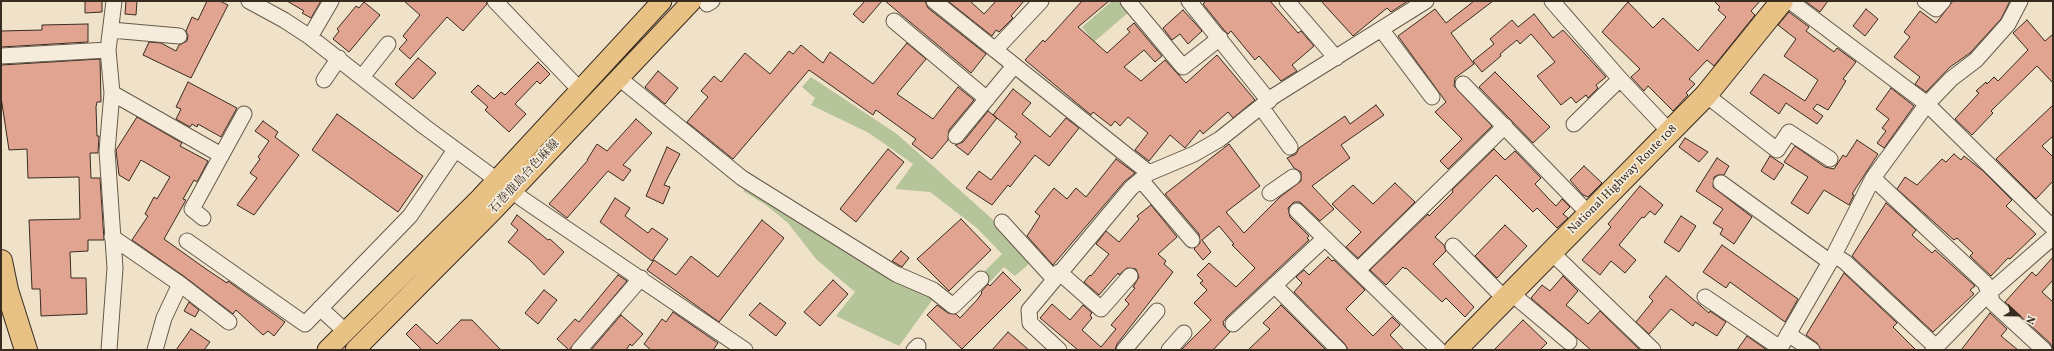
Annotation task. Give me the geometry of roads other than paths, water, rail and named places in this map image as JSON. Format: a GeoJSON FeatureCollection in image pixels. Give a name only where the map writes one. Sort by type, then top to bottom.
{"type":"FeatureCollection","features":[{"type":"Feature","properties":{"kind":"highway","name":"National Highway Route 108"},"geometry":{"type":"LineString","coordinates":[[1455,350],[1706,96],[1782,1]]}},
{"type":"Feature","properties":{"kind":"highway"},"geometry":{"type":"LineString","coordinates":[[1,261],[7,290],[26,350]]}},
{"type":"Feature","properties":{"kind":"main road","name":"石巻鹿島台色麻線"},"geometry":{"type":"LineString","coordinates":[[327,350],[496,180],[662,1]]}},
{"type":"Feature","properties":{"kind":"main road","name":"石巻鹿島台色麻線"},"geometry":{"type":"LineString","coordinates":[[356,350],[512,191],[619,78],[704,2]]}},
{"type":"Feature","properties":{"kind":"street"},"geometry":{"type":"LineString","coordinates":[[109,350],[115,268],[107,151],[112,93],[108,50],[114,1]]}},
{"type":"Feature","properties":{"kind":"street"},"geometry":{"type":"LineString","coordinates":[[249,1],[284,20],[339,58],[455,150],[496,180],[641,278],[727,345],[746,350]]}},
{"type":"Feature","properties":{"kind":"street"},"geometry":{"type":"LineString","coordinates":[[310,38],[331,1]]}},
{"type":"Feature","properties":{"kind":"street"},"geometry":{"type":"LineString","coordinates":[[495,1],[579,89]]}},
{"type":"Feature","properties":{"kind":"street"},"geometry":{"type":"LineString","coordinates":[[934,1],[995,50],[1145,176],[1192,240]]}},
{"type":"Feature","properties":{"kind":"street"},"geometry":{"type":"LineString","coordinates":[[995,50],[1041,1]]}},
{"type":"Feature","properties":{"kind":"street"},"geometry":{"type":"LineString","coordinates":[[1128,1],[1184,67],[1220,38]]}},
{"type":"Feature","properties":{"kind":"street"},"geometry":{"type":"LineString","coordinates":[[1189,1],[1220,38],[1265,104],[1290,147]]}},
{"type":"Feature","properties":{"kind":"street"},"geometry":{"type":"LineString","coordinates":[[1287,1],[1336,58]]}},
{"type":"Feature","properties":{"kind":"street"},"geometry":{"type":"LineString","coordinates":[[1059,350],[1037,332],[1030,323],[1028,315],[1034,302],[1131,188],[1145,176],[1194,154],[1220,139],[1265,104],[1424,1]]}},
{"type":"Feature","properties":{"kind":"street"},"geometry":{"type":"LineString","coordinates":[[1552,1],[1620,79],[1670,132]]}},
{"type":"Feature","properties":{"kind":"street"},"geometry":{"type":"LineString","coordinates":[[1790,1],[1927,104],[2053,228]]}},
{"type":"Feature","properties":{"kind":"street"},"geometry":{"type":"LineString","coordinates":[[1925,1],[1936,9],[1943,1]]}},
{"type":"Feature","properties":{"kind":"street"},"geometry":{"type":"LineString","coordinates":[[1705,297],[1780,349],[1832,258],[1873,178],[1927,104],[1951,79],[1976,60],[2008,24],[2020,1]]}},
{"type":"Feature","properties":{"kind":"street"},"geometry":{"type":"LineString","coordinates":[[894,21],[987,99]]}},
{"type":"Feature","properties":{"kind":"street"},"geometry":{"type":"LineString","coordinates":[[1381,29],[1432,97]]}},
{"type":"Feature","properties":{"kind":"street"},"geometry":{"type":"LineString","coordinates":[[111,30],[179,36]]}},
{"type":"Feature","properties":{"kind":"street"},"geometry":{"type":"LineString","coordinates":[[362,76],[388,44]]}},
{"type":"Feature","properties":{"kind":"street"},"geometry":{"type":"LineString","coordinates":[[1,56],[108,50]]}},
{"type":"Feature","properties":{"kind":"street"},"geometry":{"type":"LineString","coordinates":[[324,80],[339,58]]}},
{"type":"Feature","properties":{"kind":"street"},"geometry":{"type":"LineString","coordinates":[[956,136],[1014,66]]}},
{"type":"Feature","properties":{"kind":"street"},"geometry":{"type":"LineString","coordinates":[[619,78],[742,178],[896,274],[933,290],[953,306],[981,280]]}},
{"type":"Feature","properties":{"kind":"street"},"geometry":{"type":"LineString","coordinates":[[1574,124],[1620,79]]}},
{"type":"Feature","properties":{"kind":"street"},"geometry":{"type":"LineString","coordinates":[[1463,84],[1589,214]]}},
{"type":"Feature","properties":{"kind":"street"},"geometry":{"type":"LineString","coordinates":[[112,93],[221,155]]}},
{"type":"Feature","properties":{"kind":"street"},"geometry":{"type":"LineString","coordinates":[[1706,96],[1777,150],[1789,132],[1830,159]]}},
{"type":"Feature","properties":{"kind":"street"},"geometry":{"type":"LineString","coordinates":[[203,218],[192,209],[244,114]]}},
{"type":"Feature","properties":{"kind":"street"},"geometry":{"type":"LineString","coordinates":[[1358,270],[1505,126]]}},
{"type":"Feature","properties":{"kind":"street"},"geometry":{"type":"LineString","coordinates":[[188,241],[305,324],[410,216],[455,150]]}},
{"type":"Feature","properties":{"kind":"street"},"geometry":{"type":"LineString","coordinates":[[1270,194],[1293,177]]}},
{"type":"Feature","properties":{"kind":"street"},"geometry":{"type":"LineString","coordinates":[[1873,178],[1985,283],[1990,292],[1993,303],[2044,350]]}},
{"type":"Feature","properties":{"kind":"street"},"geometry":{"type":"LineString","coordinates":[[1721,183],[1832,258],[1845,262],[1934,349],[1990,292],[2053,237]]}},
{"type":"Feature","properties":{"kind":"street"},"geometry":{"type":"LineString","coordinates":[[1297,211],[1439,350]]}},
{"type":"Feature","properties":{"kind":"street"},"geometry":{"type":"LineString","coordinates":[[1002,222],[1057,275],[1101,309],[1130,276]]}},
{"type":"Feature","properties":{"kind":"street"},"geometry":{"type":"LineString","coordinates":[[112,237],[180,284],[229,322]]}},
{"type":"Feature","properties":{"kind":"street"},"geometry":{"type":"LineString","coordinates":[[1233,324],[1325,238]]}},
{"type":"Feature","properties":{"kind":"street"},"geometry":{"type":"LineString","coordinates":[[1453,246],[1508,296],[1569,342]]}},
{"type":"Feature","properties":{"kind":"street"},"geometry":{"type":"LineString","coordinates":[[1551,252],[1653,350]]}},
{"type":"Feature","properties":{"kind":"street"},"geometry":{"type":"LineString","coordinates":[[579,350],[641,278]]}},
{"type":"Feature","properties":{"kind":"street"},"geometry":{"type":"LineString","coordinates":[[155,350],[164,318],[180,284]]}},
{"type":"Feature","properties":{"kind":"street"},"geometry":{"type":"LineString","coordinates":[[1274,285],[1339,350]]}},
{"type":"Feature","properties":{"kind":"street"},"geometry":{"type":"LineString","coordinates":[[320,308],[346,332]]}},
{"type":"Feature","properties":{"kind":"street"},"geometry":{"type":"LineString","coordinates":[[1124,350],[1157,311]]}},
{"type":"Feature","properties":{"kind":"street"},"geometry":{"type":"LineString","coordinates":[[1169,350],[1184,333]]}},
{"type":"Feature","properties":{"kind":"street"},"geometry":{"type":"LineString","coordinates":[[1788,334],[1812,350]]}}]}
